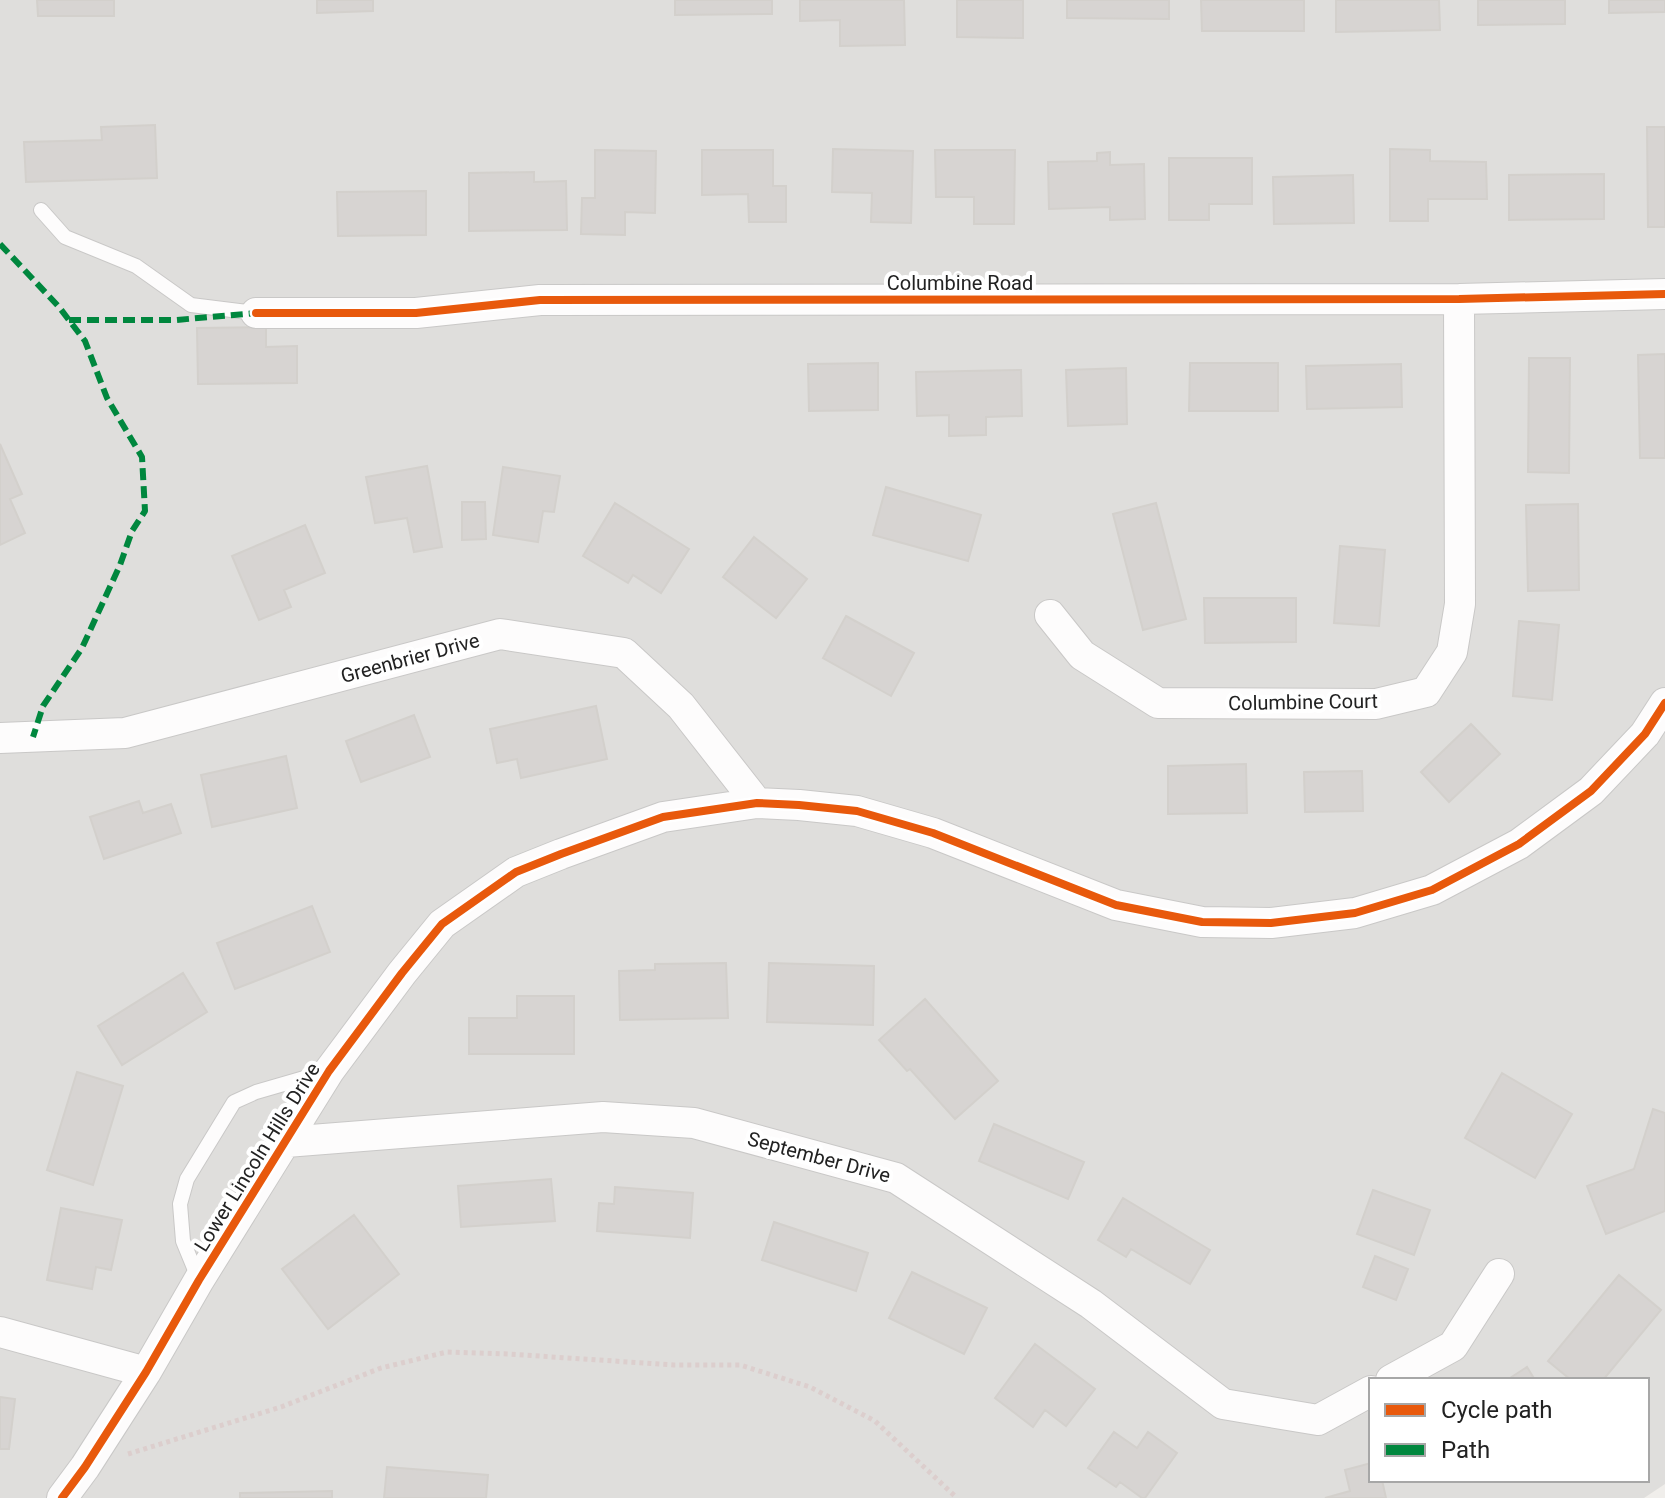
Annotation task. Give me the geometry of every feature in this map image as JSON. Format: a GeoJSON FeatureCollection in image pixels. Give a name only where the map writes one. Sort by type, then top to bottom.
{"type":"FeatureCollection","features":[{"type":"Feature","properties":{"kind":"street","name":"Columbine Road"},"geometry":{"type":"LineString","coordinates":[[256,313],[416,313],[540,300],[1459,299],[1665,294]]}},
{"type":"Feature","properties":{"kind":"street","name":"Columbine Court"},"geometry":{"type":"LineString","coordinates":[[1050,615],[1082,655],[1158,703],[1376,704],[1426,692],[1452,652],[1460,604],[1459,299]]}},
{"type":"Feature","properties":{"kind":"street","name":"Greenbrier Drive"},"geometry":{"type":"LineString","coordinates":[[0,738],[125,733],[500,634],[624,653],[681,706],[757,803]]}},
{"type":"Feature","properties":{"kind":"street","name":"Lower Lincoln Hills Drive"},"geometry":{"type":"LineString","coordinates":[[62,1498],[146,1372],[199,1280],[329,1071],[442,924],[516,872],[663,817],[757,803],[799,805],[857,811],[933,833],[1116,905],[1202,922],[1271,923],[1355,913],[1432,890],[1519,844],[1591,791],[1645,734],[1665,703]]}},
{"type":"Feature","properties":{"kind":"street","name":"September Drive"},"geometry":{"type":"LineString","coordinates":[[286,1142],[603,1117],[694,1123],[896,1178],[1091,1304],[1223,1404],[1318,1420],[1369,1392]]}},
{"type":"Feature","properties":{"kind":"street"},"geometry":{"type":"LineString","coordinates":[[1395,1378],[1453,1346],[1499,1274]]}},
{"type":"Feature","properties":{"kind":"street"},"geometry":{"type":"LineString","coordinates":[[0,1332],[146,1372]]}},
{"type":"Feature","properties":{"kind":"lane"},"geometry":{"type":"LineString","coordinates":[[41,210],[65,237],[136,266],[191,305],[256,313]]}},
{"type":"Feature","properties":{"kind":"lane"},"geometry":{"type":"LineString","coordinates":[[199,1280],[183,1241],[180,1204],[187,1179],[234,1102],[256,1092],[329,1071]]}},
{"type":"Feature","properties":{"kind":"path"},"geometry":{"type":"LineString","coordinates":[[85,1467],[281,1407],[381,1368],[447,1352],[508,1354],[674,1365],[740,1365],[810,1387],[875,1421],[957,1498]]}},
{"type":"Feature","properties":{"kind":"shaded area"},"geometry":{"type":"Polygon","coordinates":[[[0,0],[1665,0],[1665,1484],[1644,1498],[0,1498],[0,0]]]}},
{"type":"Feature","properties":{"kind":"building"},"geometry":{"type":"Polygon","coordinates":[[[37,0],[114,0],[114,16],[38,16],[37,0]]]}},
{"type":"Feature","properties":{"kind":"building"},"geometry":{"type":"Polygon","coordinates":[[[317,0],[373,0],[373,11],[317,13],[317,0]]]}},
{"type":"Feature","properties":{"kind":"building"},"geometry":{"type":"Polygon","coordinates":[[[675,0],[772,0],[772,14],[675,15],[675,0]]]}},
{"type":"Feature","properties":{"kind":"building"},"geometry":{"type":"Polygon","coordinates":[[[800,0],[904,0],[905,45],[840,46],[840,20],[800,21],[800,0]]]}},
{"type":"Feature","properties":{"kind":"building"},"geometry":{"type":"Polygon","coordinates":[[[957,0],[1023,0],[1023,38],[957,37],[957,0]]]}},
{"type":"Feature","properties":{"kind":"building"},"geometry":{"type":"Polygon","coordinates":[[[1067,0],[1169,0],[1169,19],[1067,18],[1067,0]]]}},
{"type":"Feature","properties":{"kind":"building"},"geometry":{"type":"Polygon","coordinates":[[[1201,0],[1304,0],[1304,31],[1202,31],[1201,0]]]}},
{"type":"Feature","properties":{"kind":"building"},"geometry":{"type":"Polygon","coordinates":[[[1336,0],[1439,0],[1440,30],[1336,32],[1336,0]]]}},
{"type":"Feature","properties":{"kind":"building"},"geometry":{"type":"Polygon","coordinates":[[[1478,0],[1565,0],[1565,24],[1478,25],[1478,0]]]}},
{"type":"Feature","properties":{"kind":"building"},"geometry":{"type":"Polygon","coordinates":[[[1609,0],[1665,0],[1665,12],[1609,13],[1609,0]]]}},
{"type":"Feature","properties":{"kind":"building"},"geometry":{"type":"Polygon","coordinates":[[[155,125],[157,178],[26,182],[24,142],[102,140],[101,127],[155,125]]]}},
{"type":"Feature","properties":{"kind":"building"},"geometry":{"type":"Polygon","coordinates":[[[1647,127],[1665,127],[1665,227],[1648,227],[1647,127]]]}},
{"type":"Feature","properties":{"kind":"building"},"geometry":{"type":"Polygon","coordinates":[[[833,149],[913,151],[911,223],[871,222],[872,193],[832,192],[833,149]]]}},
{"type":"Feature","properties":{"kind":"building"},"geometry":{"type":"Polygon","coordinates":[[[1390,149],[1430,150],[1430,161],[1486,162],[1487,199],[1428,199],[1428,221],[1390,221],[1390,149]]]}},
{"type":"Feature","properties":{"kind":"building"},"geometry":{"type":"Polygon","coordinates":[[[595,150],[656,151],[655,213],[625,212],[625,235],[581,234],[582,198],[595,198],[595,150]]]}},
{"type":"Feature","properties":{"kind":"building"},"geometry":{"type":"Polygon","coordinates":[[[702,150],[773,150],[773,186],[786,186],[786,222],[749,222],[748,194],[702,195],[702,150]]]}},
{"type":"Feature","properties":{"kind":"building"},"geometry":{"type":"Polygon","coordinates":[[[935,150],[1015,150],[1014,224],[974,224],[974,197],[936,197],[935,150]]]}},
{"type":"Feature","properties":{"kind":"building"},"geometry":{"type":"Polygon","coordinates":[[[1110,152],[1110,165],[1144,164],[1145,219],[1110,220],[1110,207],[1049,209],[1048,162],[1097,161],[1097,153],[1110,152]]]}},
{"type":"Feature","properties":{"kind":"building"},"geometry":{"type":"Polygon","coordinates":[[[1169,158],[1252,158],[1252,204],[1209,204],[1209,220],[1169,220],[1169,158]]]}},
{"type":"Feature","properties":{"kind":"building"},"geometry":{"type":"Polygon","coordinates":[[[534,172],[534,182],[566,181],[567,230],[469,231],[469,173],[534,172]]]}},
{"type":"Feature","properties":{"kind":"building"},"geometry":{"type":"Polygon","coordinates":[[[1604,174],[1604,219],[1509,220],[1509,175],[1604,174]]]}},
{"type":"Feature","properties":{"kind":"building"},"geometry":{"type":"Polygon","coordinates":[[[1353,175],[1354,223],[1274,224],[1273,177],[1353,175]]]}},
{"type":"Feature","properties":{"kind":"building"},"geometry":{"type":"Polygon","coordinates":[[[426,191],[426,235],[338,236],[337,192],[426,191]]]}},
{"type":"Feature","properties":{"kind":"building"},"geometry":{"type":"Polygon","coordinates":[[[266,327],[266,347],[297,346],[297,383],[198,384],[197,328],[266,327]]]}},
{"type":"Feature","properties":{"kind":"building"},"geometry":{"type":"Polygon","coordinates":[[[1665,354],[1665,458],[1640,458],[1638,355],[1665,354]]]}},
{"type":"Feature","properties":{"kind":"building"},"geometry":{"type":"Polygon","coordinates":[[[1529,358],[1570,358],[1569,473],[1528,472],[1529,358]]]}},
{"type":"Feature","properties":{"kind":"building"},"geometry":{"type":"Polygon","coordinates":[[[878,363],[878,410],[809,411],[808,364],[878,363]]]}},
{"type":"Feature","properties":{"kind":"building"},"geometry":{"type":"Polygon","coordinates":[[[1190,363],[1278,363],[1278,411],[1189,411],[1190,363]]]}},
{"type":"Feature","properties":{"kind":"building"},"geometry":{"type":"Polygon","coordinates":[[[1401,364],[1402,407],[1307,409],[1306,366],[1401,364]]]}},
{"type":"Feature","properties":{"kind":"building"},"geometry":{"type":"Polygon","coordinates":[[[1126,368],[1127,424],[1068,426],[1066,370],[1126,368]]]}},
{"type":"Feature","properties":{"kind":"building"},"geometry":{"type":"Polygon","coordinates":[[[1021,370],[1022,416],[986,417],[986,435],[949,436],[949,415],[917,416],[916,372],[1021,370]]]}},
{"type":"Feature","properties":{"kind":"building"},"geometry":{"type":"Polygon","coordinates":[[[0,444],[22,494],[10,499],[25,533],[0,545],[0,444]]]}},
{"type":"Feature","properties":{"kind":"building"},"geometry":{"type":"Polygon","coordinates":[[[427,466],[442,547],[414,552],[407,518],[375,523],[366,477],[427,466]]]}},
{"type":"Feature","properties":{"kind":"building"},"geometry":{"type":"Polygon","coordinates":[[[503,467],[560,476],[554,512],[543,511],[538,542],[493,535],[503,467]]]}},
{"type":"Feature","properties":{"kind":"building"},"geometry":{"type":"Polygon","coordinates":[[[886,487],[981,515],[968,561],[873,535],[886,487]]]}},
{"type":"Feature","properties":{"kind":"building"},"geometry":{"type":"Polygon","coordinates":[[[462,502],[485,502],[486,539],[462,540],[462,502]]]}},
{"type":"Feature","properties":{"kind":"building"},"geometry":{"type":"Polygon","coordinates":[[[615,503],[689,549],[661,593],[633,575],[628,583],[583,556],[615,503]]]}},
{"type":"Feature","properties":{"kind":"building"},"geometry":{"type":"Polygon","coordinates":[[[1156,503],[1186,619],[1143,630],[1113,514],[1156,503]]]}},
{"type":"Feature","properties":{"kind":"building"},"geometry":{"type":"Polygon","coordinates":[[[1578,504],[1579,590],[1528,591],[1526,505],[1578,504]]]}},
{"type":"Feature","properties":{"kind":"building"},"geometry":{"type":"Polygon","coordinates":[[[305,525],[325,573],[284,590],[291,607],[259,620],[232,556],[305,525]]]}},
{"type":"Feature","properties":{"kind":"building"},"geometry":{"type":"Polygon","coordinates":[[[754,537],[807,579],[776,618],[723,577],[754,537]]]}},
{"type":"Feature","properties":{"kind":"building"},"geometry":{"type":"Polygon","coordinates":[[[1340,546],[1385,550],[1379,626],[1334,623],[1340,546]]]}},
{"type":"Feature","properties":{"kind":"building"},"geometry":{"type":"Polygon","coordinates":[[[1204,598],[1296,598],[1296,642],[1205,643],[1204,598]]]}},
{"type":"Feature","properties":{"kind":"building"},"geometry":{"type":"Polygon","coordinates":[[[846,616],[914,653],[891,696],[823,658],[846,616]]]}},
{"type":"Feature","properties":{"kind":"building"},"geometry":{"type":"Polygon","coordinates":[[[1519,621],[1559,625],[1552,700],[1513,696],[1519,621]]]}},
{"type":"Feature","properties":{"kind":"building"},"geometry":{"type":"Polygon","coordinates":[[[596,706],[607,759],[521,778],[517,759],[497,763],[490,729],[596,706]]]}},
{"type":"Feature","properties":{"kind":"building"},"geometry":{"type":"Polygon","coordinates":[[[414,715],[430,757],[361,782],[346,741],[414,715]]]}},
{"type":"Feature","properties":{"kind":"building"},"geometry":{"type":"Polygon","coordinates":[[[1471,724],[1500,754],[1449,802],[1421,772],[1471,724]]]}},
{"type":"Feature","properties":{"kind":"building"},"geometry":{"type":"Polygon","coordinates":[[[286,756],[297,808],[212,827],[201,775],[286,756]]]}},
{"type":"Feature","properties":{"kind":"building"},"geometry":{"type":"Polygon","coordinates":[[[1246,764],[1247,813],[1168,814],[1168,766],[1246,764]]]}},
{"type":"Feature","properties":{"kind":"building"},"geometry":{"type":"Polygon","coordinates":[[[1362,771],[1363,811],[1305,812],[1304,772],[1362,771]]]}},
{"type":"Feature","properties":{"kind":"building"},"geometry":{"type":"Polygon","coordinates":[[[139,801],[143,813],[171,804],[181,833],[104,859],[90,817],[139,801]]]}},
{"type":"Feature","properties":{"kind":"building"},"geometry":{"type":"Polygon","coordinates":[[[312,906],[330,952],[235,989],[217,943],[312,906]]]}},
{"type":"Feature","properties":{"kind":"building"},"geometry":{"type":"Polygon","coordinates":[[[726,963],[728,1018],[620,1020],[619,971],[655,970],[655,964],[726,963]]]}},
{"type":"Feature","properties":{"kind":"building"},"geometry":{"type":"Polygon","coordinates":[[[769,963],[874,966],[873,1025],[767,1022],[769,963]]]}},
{"type":"Feature","properties":{"kind":"building"},"geometry":{"type":"Polygon","coordinates":[[[183,973],[207,1012],[122,1065],[98,1026],[183,973]]]}},
{"type":"Feature","properties":{"kind":"building"},"geometry":{"type":"Polygon","coordinates":[[[517,996],[574,996],[574,1054],[469,1054],[469,1018],[517,1018],[517,996]]]}},
{"type":"Feature","properties":{"kind":"building"},"geometry":{"type":"Polygon","coordinates":[[[925,999],[998,1081],[955,1119],[879,1040],[925,999]]]}},
{"type":"Feature","properties":{"kind":"building"},"geometry":{"type":"Polygon","coordinates":[[[77,1072],[123,1086],[93,1185],[47,1170],[77,1072]]]}},
{"type":"Feature","properties":{"kind":"building"},"geometry":{"type":"Polygon","coordinates":[[[1502,1073],[1572,1114],[1535,1178],[1465,1138],[1502,1073]]]}},
{"type":"Feature","properties":{"kind":"building"},"geometry":{"type":"Polygon","coordinates":[[[1653,1109],[1665,1113],[1665,1211],[1606,1234],[1587,1186],[1634,1169],[1653,1109]]]}},
{"type":"Feature","properties":{"kind":"building"},"geometry":{"type":"Polygon","coordinates":[[[994,1124],[1084,1162],[1068,1199],[979,1161],[994,1124]]]}},
{"type":"Feature","properties":{"kind":"building"},"geometry":{"type":"Polygon","coordinates":[[[551,1179],[555,1221],[461,1227],[458,1186],[551,1179]]]}},
{"type":"Feature","properties":{"kind":"building"},"geometry":{"type":"Polygon","coordinates":[[[615,1187],[693,1193],[690,1238],[597,1231],[599,1203],[614,1204],[615,1187]]]}},
{"type":"Feature","properties":{"kind":"building"},"geometry":{"type":"Polygon","coordinates":[[[1373,1190],[1430,1210],[1414,1255],[1357,1234],[1373,1190]]]}},
{"type":"Feature","properties":{"kind":"building"},"geometry":{"type":"Polygon","coordinates":[[[1123,1198],[1210,1250],[1190,1284],[1131,1249],[1126,1257],[1098,1240],[1123,1198]]]}},
{"type":"Feature","properties":{"kind":"building"},"geometry":{"type":"Polygon","coordinates":[[[61,1208],[122,1220],[111,1270],[96,1267],[92,1289],[47,1280],[61,1208]]]}},
{"type":"Feature","properties":{"kind":"building"},"geometry":{"type":"Polygon","coordinates":[[[354,1215],[399,1274],[328,1329],[282,1269],[354,1215]]]}},
{"type":"Feature","properties":{"kind":"building"},"geometry":{"type":"Polygon","coordinates":[[[774,1222],[868,1253],[856,1291],[762,1260],[774,1222]]]}},
{"type":"Feature","properties":{"kind":"building"},"geometry":{"type":"Polygon","coordinates":[[[1375,1256],[1408,1269],[1396,1300],[1363,1287],[1375,1256]]]}},
{"type":"Feature","properties":{"kind":"building"},"geometry":{"type":"Polygon","coordinates":[[[912,1272],[987,1308],[964,1354],[889,1318],[912,1272]]]}},
{"type":"Feature","properties":{"kind":"building"},"geometry":{"type":"Polygon","coordinates":[[[1619,1275],[1661,1310],[1605,1378],[1569,1378],[1548,1361],[1619,1275]]]}},
{"type":"Feature","properties":{"kind":"building"},"geometry":{"type":"Polygon","coordinates":[[[1035,1344],[1095,1389],[1066,1426],[1045,1410],[1033,1427],[995,1398],[1035,1344]]]}},
{"type":"Feature","properties":{"kind":"building"},"geometry":{"type":"Polygon","coordinates":[[[1527,1367],[1534,1378],[1510,1378],[1527,1367]]]}},
{"type":"Feature","properties":{"kind":"building"},"geometry":{"type":"Polygon","coordinates":[[[0,1397],[15,1399],[9,1449],[0,1449],[0,1397]]]}},
{"type":"Feature","properties":{"kind":"building"},"geometry":{"type":"Polygon","coordinates":[[[1114,1432],[1137,1448],[1148,1432],[1177,1453],[1145,1498],[1120,1482],[1116,1487],[1088,1468],[1114,1432]]]}},
{"type":"Feature","properties":{"kind":"building"},"geometry":{"type":"Polygon","coordinates":[[[1369,1464],[1369,1482],[1382,1482],[1386,1498],[1325,1498],[1350,1491],[1345,1470],[1369,1464]]]}},
{"type":"Feature","properties":{"kind":"building"},"geometry":{"type":"Polygon","coordinates":[[[387,1467],[488,1475],[486,1498],[384,1498],[387,1467]]]}},
{"type":"Feature","properties":{"kind":"building"},"geometry":{"type":"Polygon","coordinates":[[[332,1491],[332,1498],[240,1498],[240,1493],[332,1491]]]}},
{"type":"Feature","properties":{"kind":"marked path"},"geometry":{"type":"LineString","coordinates":[[0,244],[59,307],[85,341],[107,398],[142,457],[145,511],[132,531],[82,648],[43,706],[33,737]]}},
{"type":"Feature","properties":{"kind":"marked path"},"geometry":{"type":"LineString","coordinates":[[69,320],[176,320],[256,313]]}},
{"type":"Feature","properties":{"kind":"cycle path"},"geometry":{"type":"LineString","coordinates":[[256,313],[416,313],[540,300],[1459,299],[1665,294]]}},
{"type":"Feature","properties":{"kind":"cycle path"},"geometry":{"type":"LineString","coordinates":[[62,1498],[146,1372],[199,1280],[329,1071],[442,924],[516,872],[663,817],[757,803],[799,805],[857,811],[933,833],[1116,905],[1202,922],[1271,923],[1355,913],[1432,890],[1519,844],[1591,791],[1645,734],[1665,703]]}}]}
